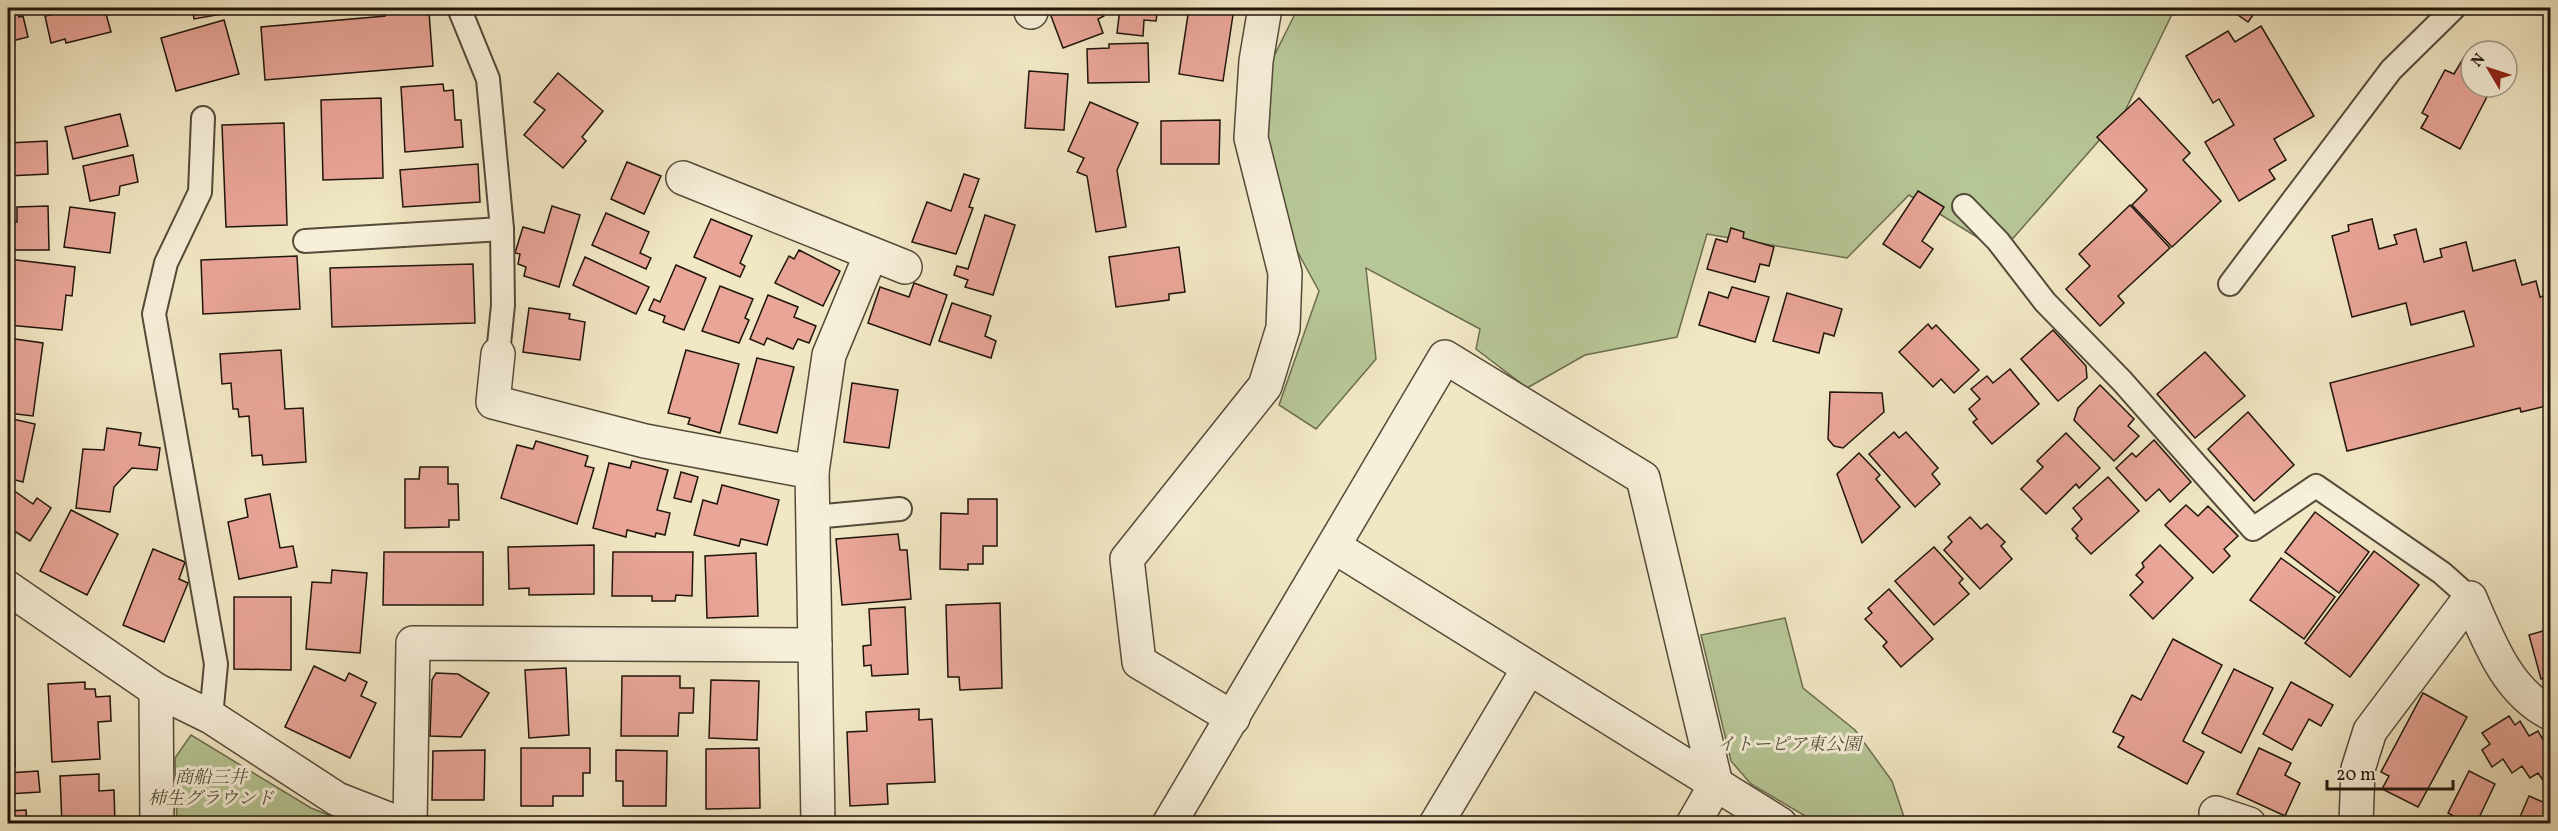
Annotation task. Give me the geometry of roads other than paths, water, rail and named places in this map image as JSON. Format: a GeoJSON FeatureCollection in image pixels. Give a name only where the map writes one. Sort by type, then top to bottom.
{"type":"FeatureCollection","features":[{"type":"Feature","properties":{"kind":"street"},"geometry":{"type":"LineString","coordinates":[[1233,718],[1139,662],[1127,559],[1265,386],[1283,328],[1285,273],[1251,138],[1256,61],[1265,8]]}},
{"type":"Feature","properties":{"kind":"street"},"geometry":{"type":"LineString","coordinates":[[683,178],[905,267]]}},
{"type":"Feature","properties":{"kind":"street"},"geometry":{"type":"LineString","coordinates":[[818,824],[812,472],[829,355],[871,254]]}},
{"type":"Feature","properties":{"kind":"street"},"geometry":{"type":"LineString","coordinates":[[498,354],[493,402],[645,441],[812,472]]}},
{"type":"Feature","properties":{"kind":"street"},"geometry":{"type":"LineString","coordinates":[[1169,824],[1335,548],[1445,357],[1643,478],[1716,784],[1694,824]]}},
{"type":"Feature","properties":{"kind":"street"},"geometry":{"type":"LineString","coordinates":[[1335,548],[1780,824]]}},
{"type":"Feature","properties":{"kind":"street"},"geometry":{"type":"LineString","coordinates":[[8,588],[156,690],[211,717],[337,799],[401,824]]}},
{"type":"Feature","properties":{"kind":"street"},"geometry":{"type":"LineString","coordinates":[[2356,824],[2358,769],[2370,731],[2470,598],[2512,682],[2534,705],[2550,713]]}},
{"type":"Feature","properties":{"kind":"street"},"geometry":{"type":"LineString","coordinates":[[410,824],[413,643],[815,645]]}},
{"type":"Feature","properties":{"kind":"street"},"geometry":{"type":"LineString","coordinates":[[1436,824],[1529,668]]}},
{"type":"Feature","properties":{"kind":"street"},"geometry":{"type":"LineString","coordinates":[[156,690],[157,824]]}},
{"type":"Feature","properties":{"kind":"street"},"geometry":{"type":"LineString","coordinates":[[2216,813],[2249,824]]}},
{"type":"Feature","properties":{"kind":"lane"},"geometry":{"type":"LineString","coordinates":[[459,8],[488,79],[502,229],[503,304],[498,354]]}},
{"type":"Feature","properties":{"kind":"lane"},"geometry":{"type":"LineString","coordinates":[[2230,284],[2391,70],[2454,8]]}},
{"type":"Feature","properties":{"kind":"lane"},"geometry":{"type":"LineString","coordinates":[[203,118],[200,192],[166,263],[154,314],[216,664],[211,717]]}},
{"type":"Feature","properties":{"kind":"lane"},"geometry":{"type":"LineString","coordinates":[[1965,206],[1998,241],[2045,302],[2122,381],[2253,529],[2316,486],[2442,573],[2470,598]]}},
{"type":"Feature","properties":{"kind":"lane"},"geometry":{"type":"LineString","coordinates":[[305,242],[502,229]]}},
{"type":"Feature","properties":{"kind":"lane"},"geometry":{"type":"LineString","coordinates":[[814,517],[900,509]]}},
{"type":"Feature","properties":{"kind":"park label","name":"イトーピア東公園"},"geometry":{"type":"Point","coordinates":[1789,745]}},
{"type":"Feature","properties":{"kind":"park label","name":"商船三井 柿生グラウンド"},"geometry":{"type":"Point","coordinates":[211,788]}}]}
